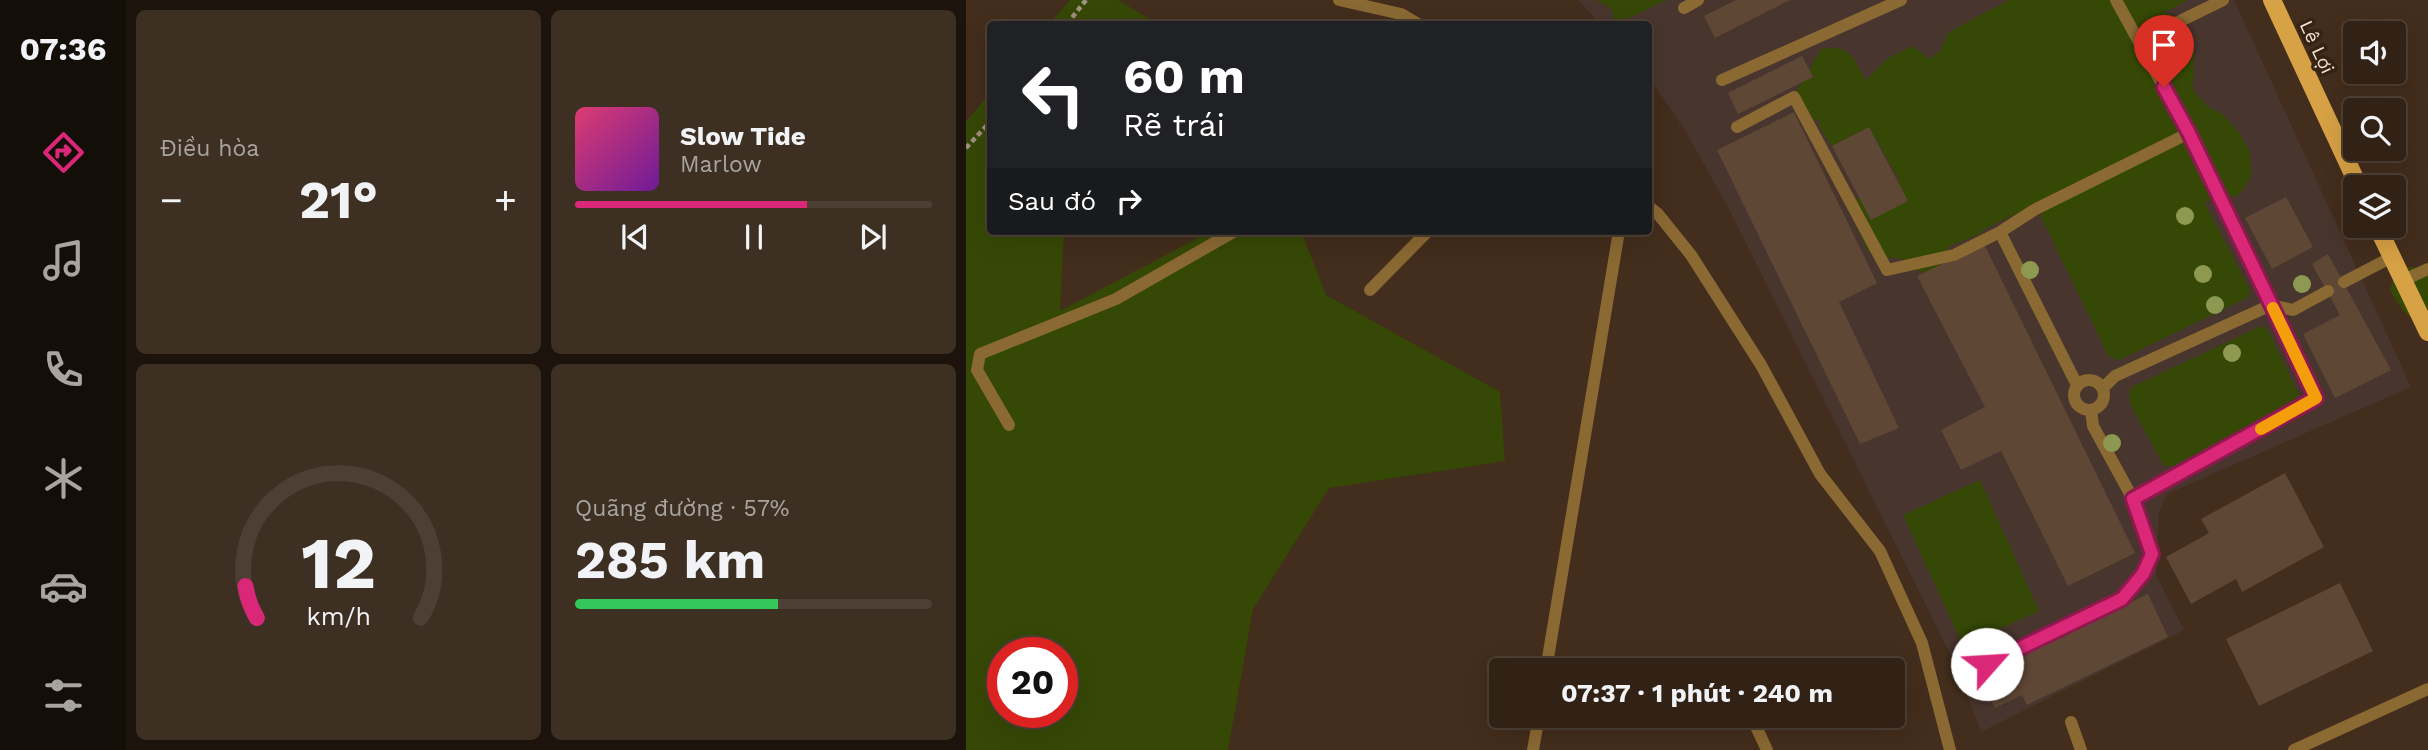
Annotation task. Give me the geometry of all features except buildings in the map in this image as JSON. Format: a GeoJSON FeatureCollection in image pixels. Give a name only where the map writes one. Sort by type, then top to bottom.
{"type":"FeatureCollection","features":[{"type":"Feature","properties":{"kind":"main road","name":"Lê Lợi"},"geometry":{"type":"LineString","coordinates":[[2272,0],[2353,175]]}},
{"type":"Feature","properties":{"kind":"main road"},"geometry":{"type":"LineString","coordinates":[[2383,238],[2428,332]]}},
{"type":"Feature","properties":{"kind":"lane"},"geometry":{"type":"LineString","coordinates":[[1339,0],[1402,14],[1413,21]]}},
{"type":"Feature","properties":{"kind":"lane"},"geometry":{"type":"LineString","coordinates":[[1685,8],[1698,0]]}},
{"type":"Feature","properties":{"kind":"lane"},"geometry":{"type":"LineString","coordinates":[[1722,80],[1901,0]]}},
{"type":"Feature","properties":{"kind":"lane"},"geometry":{"type":"LineString","coordinates":[[2116,0],[2189,133],[2316,398],[2133,499]]}},
{"type":"Feature","properties":{"kind":"lane"},"geometry":{"type":"LineString","coordinates":[[2138,41],[2223,0]]}},
{"type":"Feature","properties":{"kind":"lane"},"geometry":{"type":"LineString","coordinates":[[1737,127],[1794,97],[1887,270],[1954,255],[2000,232],[2034,210],[2189,133]]}},
{"type":"Feature","properties":{"kind":"lane"},"geometry":{"type":"LineString","coordinates":[[1652,209],[1691,255],[1761,365],[1819,474],[1880,551],[1922,643],[1950,750]]}},
{"type":"Feature","properties":{"kind":"lane"},"geometry":{"type":"LineString","coordinates":[[2000,232],[2077,385]]}},
{"type":"Feature","properties":{"kind":"lane"},"geometry":{"type":"LineString","coordinates":[[1009,425],[977,370],[980,355],[1116,299],[1228,235]]}},
{"type":"Feature","properties":{"kind":"lane"},"geometry":{"type":"LineString","coordinates":[[1370,290],[1424,235]]}},
{"type":"Feature","properties":{"kind":"lane"},"geometry":{"type":"LineString","coordinates":[[1548,658],[1618,235]]}},
{"type":"Feature","properties":{"kind":"lane"},"geometry":{"type":"LineString","coordinates":[[2344,282],[2392,257]]}},
{"type":"Feature","properties":{"kind":"lane"},"geometry":{"type":"LineString","coordinates":[[2404,280],[2428,269]]}},
{"type":"Feature","properties":{"kind":"lane"},"geometry":{"type":"LineString","coordinates":[[2103,388],[2115,376],[2271,305],[2293,310],[2328,291]]}},
{"type":"Feature","properties":{"kind":"lane"},"geometry":{"type":"LineString","coordinates":[[2091,380],[2103,388],[2104,397],[2103,402],[2091,410],[2077,404],[2074,395],[2077,385],[2091,380]]}},
{"type":"Feature","properties":{"kind":"lane"},"geometry":{"type":"LineString","coordinates":[[1987,664],[2122,599],[2143,574],[2152,554],[2133,499],[2092,426],[2091,410]]}},
{"type":"Feature","properties":{"kind":"lane"},"geometry":{"type":"LineString","coordinates":[[2294,750],[2428,689]]}},
{"type":"Feature","properties":{"kind":"lane"},"geometry":{"type":"LineString","coordinates":[[2071,722],[2081,750]]}},
{"type":"Feature","properties":{"kind":"lane"},"geometry":{"type":"LineString","coordinates":[[1533,750],[1537,728]]}},
{"type":"Feature","properties":{"kind":"lane"},"geometry":{"type":"LineString","coordinates":[[1757,728],[1767,750]]}},
{"type":"Feature","properties":{"kind":"path"},"geometry":{"type":"LineString","coordinates":[[1069,21],[1086,0]]}},
{"type":"Feature","properties":{"kind":"path"},"geometry":{"type":"LineString","coordinates":[[966,148],[987,125]]}},
{"type":"Feature","properties":{"kind":"shaded area"},"geometry":{"type":"Polygon","coordinates":[[[1578,0],[2234,0],[2411,387],[2167,494],[2159,512],[2156,575],[2184,630],[1981,732],[1958,670],[1728,207],[1683,127],[1652,82],[1652,21],[1597,21],[1578,0]]]}},
{"type":"Feature","properties":{"kind":"green space"},"geometry":{"type":"Polygon","coordinates":[[[1070,0],[1118,0],[1153,21],[1052,21],[1070,0]]]}},
{"type":"Feature","properties":{"kind":"green space"},"geometry":{"type":"Polygon","coordinates":[[[1596,0],[1667,0],[1622,21],[1615,21],[1611,8],[1596,0]]]}},
{"type":"Feature","properties":{"kind":"green space"},"geometry":{"type":"Polygon","coordinates":[[[2009,0],[2188,0],[2165,12],[2181,20],[2179,36],[2194,48],[2193,90],[2208,107],[2222,114],[2240,134],[2250,152],[2251,177],[2239,195],[2204,202],[2249,288],[2249,297],[2119,360],[2109,357],[2040,215],[2043,210],[2130,158],[1983,230],[1980,234],[1949,246],[1939,268],[1922,273],[1902,259],[1873,256],[1867,250],[1856,224],[1855,200],[1885,181],[1901,183],[1869,127],[1832,146],[1819,126],[1820,121],[1811,118],[1796,92],[1821,49],[1838,49],[1850,54],[1866,80],[1888,58],[1912,46],[1930,59],[1939,52],[1949,32],[2009,0]]]}},
{"type":"Feature","properties":{"kind":"green space"},"geometry":{"type":"Polygon","coordinates":[[[987,97],[987,235],[1064,235],[1060,311],[1203,235],[1303,235],[1326,295],[1500,392],[1505,461],[1329,488],[1253,609],[1228,750],[966,750],[966,122],[987,97]]]}},
{"type":"Feature","properties":{"kind":"green space"},"geometry":{"type":"Polygon","coordinates":[[[2406,267],[2428,268],[2428,323],[2414,319],[2404,312],[2390,290],[2394,276],[2406,267]]]}},
{"type":"Feature","properties":{"kind":"green space"},"geometry":{"type":"Polygon","coordinates":[[[2261,326],[2268,330],[2299,395],[2174,466],[2164,466],[2130,404],[2129,391],[2134,386],[2261,326]]]}},
{"type":"Feature","properties":{"kind":"green space"},"geometry":{"type":"Polygon","coordinates":[[[1980,480],[2039,611],[1963,646],[1903,515],[1980,480]]]}},
{"type":"Feature","properties":{"kind":"slow traffic"},"geometry":{"type":"LineString","coordinates":[[2261,429],[2316,398],[2273,308]]}},
{"type":"Feature","properties":{"kind":"route"},"geometry":{"type":"LineString","coordinates":[[1987,664],[2122,599],[2143,574],[2152,554],[2133,499],[2316,398],[2189,133],[2164,87]]}}]}
